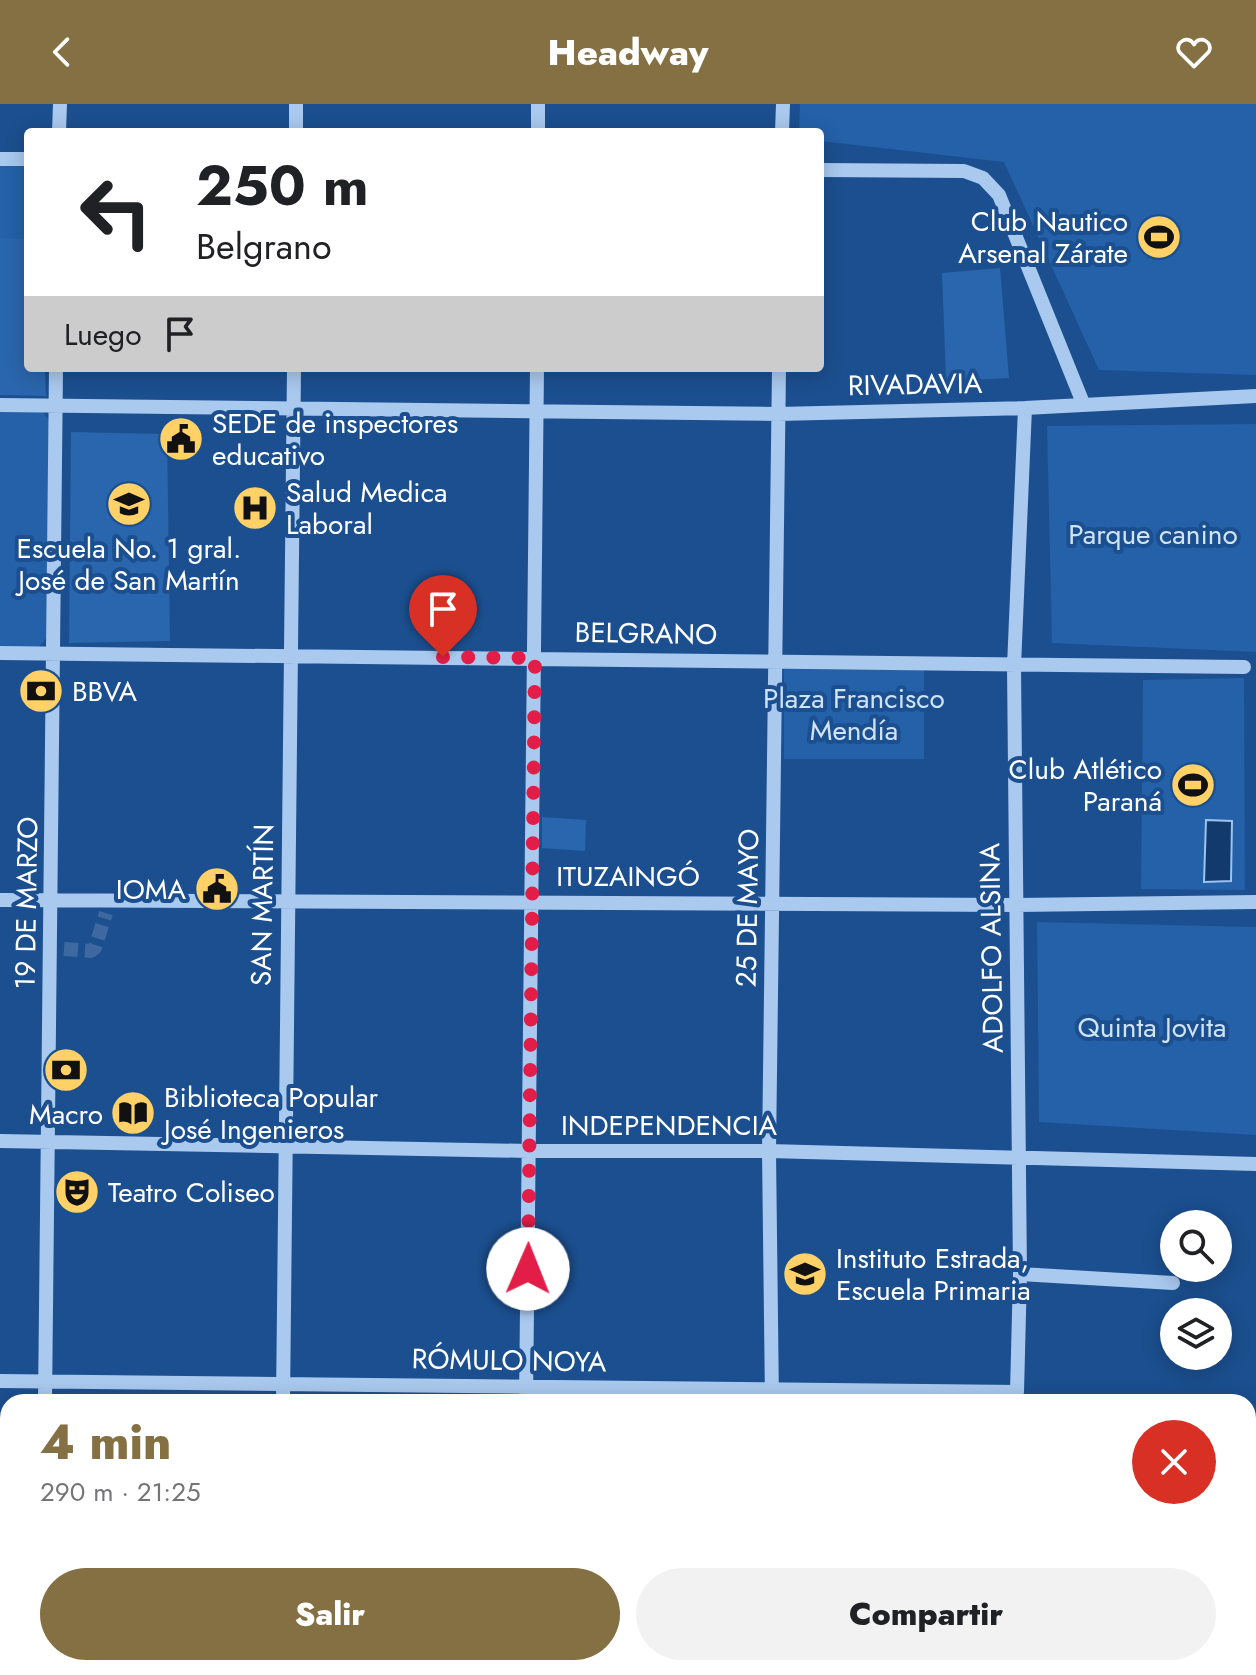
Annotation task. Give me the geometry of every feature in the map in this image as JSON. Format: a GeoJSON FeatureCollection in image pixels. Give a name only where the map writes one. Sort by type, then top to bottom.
{"type":"FeatureCollection","features":[{"type":"Feature","properties":{"kind":"street"},"geometry":{"type":"LineString","coordinates":[[59,128],[60,104]]}},
{"type":"Feature","properties":{"kind":"street"},"geometry":{"type":"LineString","coordinates":[[296,104],[296,128]]}},
{"type":"Feature","properties":{"kind":"street"},"geometry":{"type":"LineString","coordinates":[[538,104],[538,128]]}},
{"type":"Feature","properties":{"kind":"street"},"geometry":{"type":"LineString","coordinates":[[782,128],[783,104]]}},
{"type":"Feature","properties":{"kind":"street"},"geometry":{"type":"LineString","coordinates":[[0,159],[24,159]]}},
{"type":"Feature","properties":{"kind":"street"},"geometry":{"type":"LineString","coordinates":[[824,170],[952,170],[983,178],[999,195],[1083,403]]}},
{"type":"Feature","properties":{"kind":"street","name":"19 DE MARZO"},"geometry":{"type":"LineString","coordinates":[[45,1394],[48,1141],[57,950],[52,901],[56,372]]}},
{"type":"Feature","properties":{"kind":"street","name":"SAN MARTÍN"},"geometry":{"type":"LineString","coordinates":[[283,1394],[294,372]]}},
{"type":"Feature","properties":{"kind":"street"},"geometry":{"type":"LineString","coordinates":[[526,1394],[537,372]]}},
{"type":"Feature","properties":{"kind":"street","name":"25 DE MAYO"},"geometry":{"type":"LineString","coordinates":[[772,1394],[769,1151],[779,372]]}},
{"type":"Feature","properties":{"kind":"street","name":"RIVADAVIA"},"geometry":{"type":"LineString","coordinates":[[0,405],[778,414],[1025,408],[1256,396]]}},
{"type":"Feature","properties":{"kind":"street","name":"ADOLFO ALSINA"},"geometry":{"type":"LineString","coordinates":[[1017,1392],[1020,1274],[1014,666],[1025,408]]}},
{"type":"Feature","properties":{"kind":"street","name":"BELGRANO"},"geometry":{"type":"LineString","coordinates":[[0,653],[1244,667]]}},
{"type":"Feature","properties":{"kind":"street","name":"ITUZAINGÓ"},"geometry":{"type":"LineString","coordinates":[[0,900],[108,907],[288,901],[1016,905],[1256,902]]}},
{"type":"Feature","properties":{"kind":"street","name":"INDEPENDENCIA"},"geometry":{"type":"LineString","coordinates":[[0,1141],[286,1144],[529,1151],[769,1151],[1256,1164]]}},
{"type":"Feature","properties":{"kind":"street"},"geometry":{"type":"LineString","coordinates":[[1020,1274],[1173,1283]]}},
{"type":"Feature","properties":{"kind":"street","name":"RÓMULO NOYA"},"geometry":{"type":"LineString","coordinates":[[0,1381],[527,1386],[723,1394]]}},
{"type":"Feature","properties":{"kind":"street","name":"RÓMULO NOYA"},"geometry":{"type":"LineString","coordinates":[[894,1394],[1017,1392]]}},
{"type":"Feature","properties":{"kind":"green space","name":"Club Nautico Arsenal Zárate"},"geometry":{"type":"Polygon","coordinates":[[[800,104],[1256,104],[1256,375],[1099,370],[1004,162],[824,141],[824,128],[799,128],[800,104]]]}},
{"type":"Feature","properties":{"kind":"green space"},"geometry":{"type":"Polygon","coordinates":[[[0,163],[24,164],[24,239],[0,239],[0,163]]]}},
{"type":"Feature","properties":{"kind":"green space"},"geometry":{"type":"Polygon","coordinates":[[[0,411],[42,411],[51,423],[48,636],[39,647],[0,647],[0,411]]]}},
{"type":"Feature","properties":{"kind":"green space","name":"Parque canino"},"geometry":{"type":"Polygon","coordinates":[[[1256,424],[1256,652],[1052,643],[1047,426],[1256,424]]]}},
{"type":"Feature","properties":{"kind":"green space","name":"Plaza Francisco Mendía"},"geometry":{"type":"Polygon","coordinates":[[[784,669],[924,670],[924,759],[784,759],[784,669]]]}},
{"type":"Feature","properties":{"kind":"green space","name":"Club Atlético Paraná"},"geometry":{"type":"Polygon","coordinates":[[[1244,678],[1245,890],[1141,889],[1143,680],[1244,678]]]}},
{"type":"Feature","properties":{"kind":"green space","name":"Quinta Jovita"},"geometry":{"type":"Polygon","coordinates":[[[1037,922],[1256,927],[1256,1135],[1039,1122],[1037,922]]]}},
{"type":"Feature","properties":{"kind":"shaded area"},"geometry":{"type":"Polygon","coordinates":[[[1206,820],[1232,821],[1231,881],[1204,882],[1206,820]]]}},
{"type":"Feature","properties":{"kind":"building"},"geometry":{"type":"Polygon","coordinates":[[[0,238],[24,239],[24,372],[45,372],[46,396],[0,395],[0,238]]]}},
{"type":"Feature","properties":{"kind":"building"},"geometry":{"type":"Polygon","coordinates":[[[1000,268],[1009,378],[946,381],[942,273],[1000,268]]]}},
{"type":"Feature","properties":{"kind":"building","name":"Escuela No. 1 gral. José de San Martín"},"geometry":{"type":"Polygon","coordinates":[[[71,432],[167,434],[170,641],[69,643],[71,432]]]}},
{"type":"Feature","properties":{"kind":"building"},"geometry":{"type":"Polygon","coordinates":[[[542,817],[586,820],[585,851],[542,848],[542,817]]]}},
{"type":"Feature","properties":{"kind":"tunnel"},"geometry":{"type":"LineString","coordinates":[[64,949],[91,951],[95,948],[106,913]]}},
{"type":"Feature","properties":{"kind":"place","name":"Club Nautico Arsenal Zárate"},"geometry":{"type":"Point","coordinates":[1159,237]}},
{"type":"Feature","properties":{"kind":"place","name":"SEDE de inspectores educativo"},"geometry":{"type":"Point","coordinates":[181,439]}},
{"type":"Feature","properties":{"kind":"place","name":"Escuela No. 1 gral. José de San Martín"},"geometry":{"type":"Point","coordinates":[129,504]}},
{"type":"Feature","properties":{"kind":"place","name":"Salud Medica Laboral"},"geometry":{"type":"Point","coordinates":[255,508]}},
{"type":"Feature","properties":{"kind":"place","name":"BBVA"},"geometry":{"type":"Point","coordinates":[41,691]}},
{"type":"Feature","properties":{"kind":"place","name":"Club Atlético Paraná"},"geometry":{"type":"Point","coordinates":[1193,785]}},
{"type":"Feature","properties":{"kind":"place","name":"IOMA"},"geometry":{"type":"Point","coordinates":[217,889]}},
{"type":"Feature","properties":{"kind":"place","name":"Macro"},"geometry":{"type":"Point","coordinates":[66,1070]}},
{"type":"Feature","properties":{"kind":"place","name":"Biblioteca Popular José Ingenieros"},"geometry":{"type":"Point","coordinates":[133,1113]}},
{"type":"Feature","properties":{"kind":"place","name":"Teatro Coliseo"},"geometry":{"type":"Point","coordinates":[77,1192]}},
{"type":"Feature","properties":{"kind":"place","name":"Instituto Estrada, Escuela Primaria"},"geometry":{"type":"Point","coordinates":[805,1274]}},
{"type":"Feature","properties":{"kind":"route"},"geometry":{"type":"LineString","coordinates":[[443,657],[535,658],[528,1269]]}}]}
